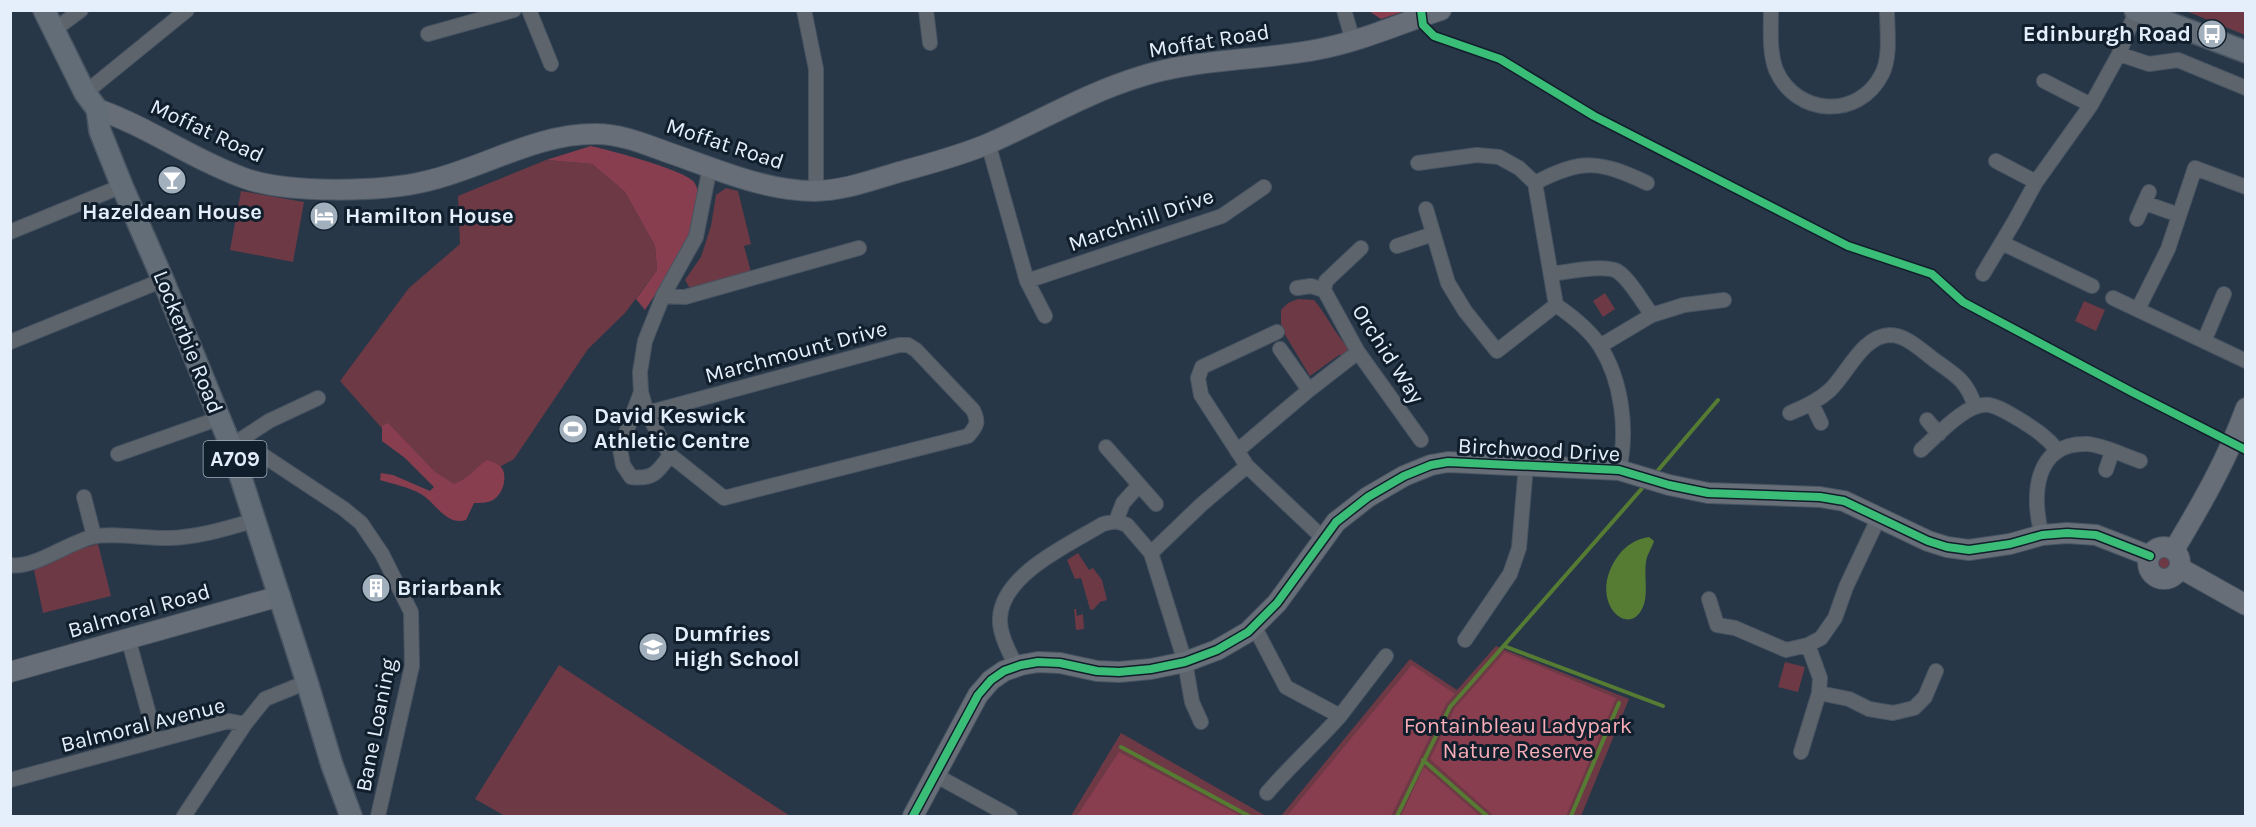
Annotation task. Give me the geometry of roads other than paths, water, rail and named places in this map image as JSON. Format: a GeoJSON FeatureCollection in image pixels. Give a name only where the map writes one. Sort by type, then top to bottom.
{"type":"FeatureCollection","features":[{"type":"Feature","properties":{"kind":"main road","name":"A709"},"geometry":{"type":"LineString","coordinates":[[44,10],[91,101]]}},
{"type":"Feature","properties":{"kind":"main road"},"geometry":{"type":"LineString","coordinates":[[2135,11],[2246,52]]}},
{"type":"Feature","properties":{"kind":"main road","name":"Lockerbie Road"},"geometry":{"type":"LineString","coordinates":[[91,101],[100,131],[122,186],[220,418],[235,442],[256,520],[332,765],[351,816]]}},
{"type":"Feature","properties":{"kind":"street"},"geometry":{"type":"LineString","coordinates":[[54,30],[81,10]]}},
{"type":"Feature","properties":{"kind":"street"},"geometry":{"type":"LineString","coordinates":[[91,101],[187,10]]}},
{"type":"Feature","properties":{"kind":"street"},"geometry":{"type":"LineString","coordinates":[[429,34],[514,10]]}},
{"type":"Feature","properties":{"kind":"street"},"geometry":{"type":"LineString","coordinates":[[529,10],[551,64]]}},
{"type":"Feature","properties":{"kind":"street"},"geometry":{"type":"LineString","coordinates":[[804,10],[816,69],[816,192]]}},
{"type":"Feature","properties":{"kind":"street"},"geometry":{"type":"LineString","coordinates":[[926,10],[930,43]]}},
{"type":"Feature","properties":{"kind":"street"},"geometry":{"type":"LineString","coordinates":[[1344,10],[1353,41]]}},
{"type":"Feature","properties":{"kind":"street","name":"Moffat Road"},"geometry":{"type":"LineString","coordinates":[[91,101],[214,166],[245,179],[269,185],[367,188],[419,183],[538,144],[571,135],[594,134],[615,135],[735,176],[790,190],[816,192],[853,186],[960,154],[1105,89],[1166,69],[1319,49],[1353,41],[1441,10]]}},
{"type":"Feature","properties":{"kind":"street"},"geometry":{"type":"LineString","coordinates":[[1771,10],[1772,53],[1776,69],[1786,88],[1798,98],[1816,106],[1834,107],[1849,104],[1864,96],[1874,87],[1883,72],[1887,52],[1887,10]]}},
{"type":"Feature","properties":{"kind":"street"},"geometry":{"type":"LineString","coordinates":[[1983,274],[2036,182],[2091,105],[2119,54],[2135,11]]}},
{"type":"Feature","properties":{"kind":"street"},"geometry":{"type":"LineString","coordinates":[[2119,54],[2149,64],[2178,60],[2195,66],[2225,88],[2246,88]]}},
{"type":"Feature","properties":{"kind":"street"},"geometry":{"type":"LineString","coordinates":[[2044,81],[2091,105]]}},
{"type":"Feature","properties":{"kind":"street"},"geometry":{"type":"LineString","coordinates":[[988,143],[1027,281],[1045,316]]}},
{"type":"Feature","properties":{"kind":"street"},"geometry":{"type":"LineString","coordinates":[[1418,164],[1477,155],[1499,158],[1519,168],[1535,183],[1556,305],[1577,319],[1600,346],[1619,390],[1623,428],[1619,470]]}},
{"type":"Feature","properties":{"kind":"street"},"geometry":{"type":"LineString","coordinates":[[1996,161],[2036,182]]}},
{"type":"Feature","properties":{"kind":"street"},"geometry":{"type":"LineString","coordinates":[[1535,183],[1559,170],[1580,165],[1616,168],[1647,183]]}},
{"type":"Feature","properties":{"kind":"street"},"geometry":{"type":"LineString","coordinates":[[641,392],[620,449],[623,465],[631,477],[644,479],[658,472],[670,455],[647,413],[641,392],[640,372],[645,341],[663,296],[696,237],[710,167]]}},
{"type":"Feature","properties":{"kind":"street"},"geometry":{"type":"LineString","coordinates":[[2138,309],[2168,249],[2195,168],[2246,187]]}},
{"type":"Feature","properties":{"kind":"street"},"geometry":{"type":"LineString","coordinates":[[10,232],[122,186]]}},
{"type":"Feature","properties":{"kind":"street","name":"Marchhill Drive"},"geometry":{"type":"LineString","coordinates":[[1027,281],[1222,216],[1264,187]]}},
{"type":"Feature","properties":{"kind":"street"},"geometry":{"type":"LineString","coordinates":[[2137,219],[2147,197],[2179,215]]}},
{"type":"Feature","properties":{"kind":"street"},"geometry":{"type":"LineString","coordinates":[[1426,209],[1448,283],[1497,351],[1556,305]]}},
{"type":"Feature","properties":{"kind":"street"},"geometry":{"type":"LineString","coordinates":[[1397,246],[1433,234]]}},
{"type":"Feature","properties":{"kind":"street"},"geometry":{"type":"LineString","coordinates":[[2002,243],[2092,286]]}},
{"type":"Feature","properties":{"kind":"street"},"geometry":{"type":"LineString","coordinates":[[663,296],[685,297],[859,248]]}},
{"type":"Feature","properties":{"kind":"street","name":"Orchid Way"},"geometry":{"type":"LineString","coordinates":[[1360,248],[1326,281],[1324,290],[1358,352],[1421,440]]}},
{"type":"Feature","properties":{"kind":"street"},"geometry":{"type":"LineString","coordinates":[[1551,274],[1606,268],[1616,270],[1652,315]]}},
{"type":"Feature","properties":{"kind":"street"},"geometry":{"type":"LineString","coordinates":[[10,342],[163,280]]}},
{"type":"Feature","properties":{"kind":"street","name":"Orchid Way"},"geometry":{"type":"LineString","coordinates":[[1297,288],[1311,286],[1324,290]]}},
{"type":"Feature","properties":{"kind":"street"},"geometry":{"type":"LineString","coordinates":[[2204,341],[2224,294]]}},
{"type":"Feature","properties":{"kind":"street"},"geometry":{"type":"LineString","coordinates":[[2113,298],[2246,361]]}},
{"type":"Feature","properties":{"kind":"street"},"geometry":{"type":"LineString","coordinates":[[1600,346],[1652,315],[1684,305],[1724,300]]}},
{"type":"Feature","properties":{"kind":"street"},"geometry":{"type":"LineString","coordinates":[[1277,332],[1202,367],[1198,378],[1201,395],[1247,466],[1324,539]]}},
{"type":"Feature","properties":{"kind":"street"},"geometry":{"type":"LineString","coordinates":[[1790,413],[1812,404],[1830,390],[1871,340],[1890,335],[1907,340],[1958,377],[1967,386],[1975,406]]}},
{"type":"Feature","properties":{"kind":"street","name":"Marchmount Drive"},"geometry":{"type":"LineString","coordinates":[[647,413],[899,345],[908,345],[916,350],[978,418],[977,427],[968,436],[724,498],[670,455]]}},
{"type":"Feature","properties":{"kind":"street"},"geometry":{"type":"LineString","coordinates":[[1280,349],[1309,390]]}},
{"type":"Feature","properties":{"kind":"street"},"geometry":{"type":"LineString","coordinates":[[1237,451],[1358,352]]}},
{"type":"Feature","properties":{"kind":"street"},"geometry":{"type":"LineString","coordinates":[[235,442],[269,420],[318,398]]}},
{"type":"Feature","properties":{"kind":"street"},"geometry":{"type":"LineString","coordinates":[[1812,404],[1821,423]]}},
{"type":"Feature","properties":{"kind":"street"},"geometry":{"type":"LineString","coordinates":[[1921,450],[1962,414],[1975,406],[1988,405],[2002,409],[2043,434],[2057,450]]}},
{"type":"Feature","properties":{"kind":"street"},"geometry":{"type":"LineString","coordinates":[[2174,550],[2233,444],[2246,408]]}},
{"type":"Feature","properties":{"kind":"street"},"geometry":{"type":"LineString","coordinates":[[118,454],[220,418]]}},
{"type":"Feature","properties":{"kind":"street"},"geometry":{"type":"LineString","coordinates":[[1927,420],[1939,434]]}},
{"type":"Feature","properties":{"kind":"street","name":"Bane Loaning"},"geometry":{"type":"LineString","coordinates":[[235,442],[344,509],[361,523],[382,554],[411,612],[412,666],[378,816]]}},
{"type":"Feature","properties":{"kind":"street"},"geometry":{"type":"LineString","coordinates":[[2042,535],[2036,499],[2037,485],[2047,463],[2057,450],[2089,444],[2140,461]]}},
{"type":"Feature","properties":{"kind":"street"},"geometry":{"type":"LineString","coordinates":[[1106,447],[1156,504]]}},
{"type":"Feature","properties":{"kind":"street"},"geometry":{"type":"LineString","coordinates":[[2106,470],[2112,452]]}},
{"type":"Feature","properties":{"kind":"street","name":"Birchwood Drive"},"geometry":{"type":"LineString","coordinates":[[913,816],[978,695],[991,680],[1004,671],[1038,662],[1060,663],[1097,671],[1119,672],[1151,669],[1185,662],[1217,650],[1254,626],[1277,603],[1336,522],[1368,497],[1404,476],[1431,465],[1465,462],[1619,470],[1707,493],[1821,497],[1844,501],[1928,541],[1947,547],[1969,550],[2067,532],[2096,535],[2150,556]]}},
{"type":"Feature","properties":{"kind":"street"},"geometry":{"type":"LineString","coordinates":[[1465,640],[1510,574],[1519,548],[1526,465]]}},
{"type":"Feature","properties":{"kind":"street"},"geometry":{"type":"LineString","coordinates":[[1151,553],[1202,504],[1247,466]]}},
{"type":"Feature","properties":{"kind":"street"},"geometry":{"type":"LineString","coordinates":[[1116,521],[1123,502],[1139,485]]}},
{"type":"Feature","properties":{"kind":"street"},"geometry":{"type":"LineString","coordinates":[[84,497],[94,536]]}},
{"type":"Feature","properties":{"kind":"street"},"geometry":{"type":"LineString","coordinates":[[1709,599],[1717,625],[1735,628],[1786,650],[1808,645],[1821,638],[1835,618],[1846,587],[1879,517]]}},
{"type":"Feature","properties":{"kind":"street"},"geometry":{"type":"LineString","coordinates":[[10,565],[31,563],[94,536],[171,538],[205,534],[256,520]]}},
{"type":"Feature","properties":{"kind":"street"},"geometry":{"type":"LineString","coordinates":[[1016,667],[1003,636],[1000,619],[1004,603],[1012,589],[1029,569],[1103,524],[1116,521],[1127,525],[1151,553],[1185,662],[1192,702],[1201,722]]}},
{"type":"Feature","properties":{"kind":"street"},"geometry":{"type":"LineString","coordinates":[[2158,548],[2174,550],[2180,558],[2178,573],[2169,579],[2158,579],[2148,566],[2150,556],[2158,548]]}},
{"type":"Feature","properties":{"kind":"street"},"geometry":{"type":"LineString","coordinates":[[2180,568],[2246,604]]}},
{"type":"Feature","properties":{"kind":"street","name":"Balmoral Road"},"geometry":{"type":"LineString","coordinates":[[10,672],[280,596]]}},
{"type":"Feature","properties":{"kind":"street"},"geometry":{"type":"LineString","coordinates":[[1254,626],[1286,687],[1340,716]]}},
{"type":"Feature","properties":{"kind":"street"},"geometry":{"type":"LineString","coordinates":[[128,638],[156,740]]}},
{"type":"Feature","properties":{"kind":"street"},"geometry":{"type":"LineString","coordinates":[[1801,752],[1819,693],[1820,678],[1808,645]]}},
{"type":"Feature","properties":{"kind":"street"},"geometry":{"type":"LineString","coordinates":[[1267,793],[1291,765],[1311,748],[1340,716],[1386,656]]}},
{"type":"Feature","properties":{"kind":"street"},"geometry":{"type":"LineString","coordinates":[[1819,693],[1849,699],[1869,709],[1893,712],[1914,708],[1925,697],[1936,671]]}},
{"type":"Feature","properties":{"kind":"street","name":"Balmoral Avenue"},"geometry":{"type":"LineString","coordinates":[[10,780],[229,721],[244,724],[265,699],[307,682]]}},
{"type":"Feature","properties":{"kind":"street"},"geometry":{"type":"LineString","coordinates":[[184,816],[244,724]]}},
{"type":"Feature","properties":{"kind":"street"},"geometry":{"type":"LineString","coordinates":[[935,775],[1010,816]]}},
{"type":"Feature","properties":{"kind":"waterway"},"geometry":{"type":"LineString","coordinates":[[1654,475],[1718,400]]}},
{"type":"Feature","properties":{"kind":"waterway"},"geometry":{"type":"LineString","coordinates":[[1397,816],[1450,707],[1645,485]]}},
{"type":"Feature","properties":{"kind":"waterway"},"geometry":{"type":"LineString","coordinates":[[1504,646],[1663,706]]}},
{"type":"Feature","properties":{"kind":"waterway"},"geometry":{"type":"LineString","coordinates":[[1571,816],[1619,703]]}},
{"type":"Feature","properties":{"kind":"waterway"},"geometry":{"type":"LineString","coordinates":[[1121,747],[1249,816]]}},
{"type":"Feature","properties":{"kind":"waterway"},"geometry":{"type":"LineString","coordinates":[[1423,760],[1487,816]]}},
{"type":"Feature","properties":{"kind":"place","name":"Edinburgh Road"},"geometry":{"type":"Point","coordinates":[2212,34]}},
{"type":"Feature","properties":{"kind":"place","name":"Hazeldean House"},"geometry":{"type":"Point","coordinates":[172,180]}},
{"type":"Feature","properties":{"kind":"place","name":"Hamilton House"},"geometry":{"type":"Point","coordinates":[324,216]}},
{"type":"Feature","properties":{"kind":"place","name":"David Keswick Athletic Centre"},"geometry":{"type":"Point","coordinates":[573,429]}},
{"type":"Feature","properties":{"kind":"place","name":"Briarbank"},"geometry":{"type":"Point","coordinates":[376,588]}},
{"type":"Feature","properties":{"kind":"place","name":"Dumfries High School"},"geometry":{"type":"Point","coordinates":[653,647]}},
{"type":"Feature","properties":{"kind":"park label","name":"Fontainbleau Ladypark Nature Reserve"},"geometry":{"type":"Point","coordinates":[1518,738]}}]}
